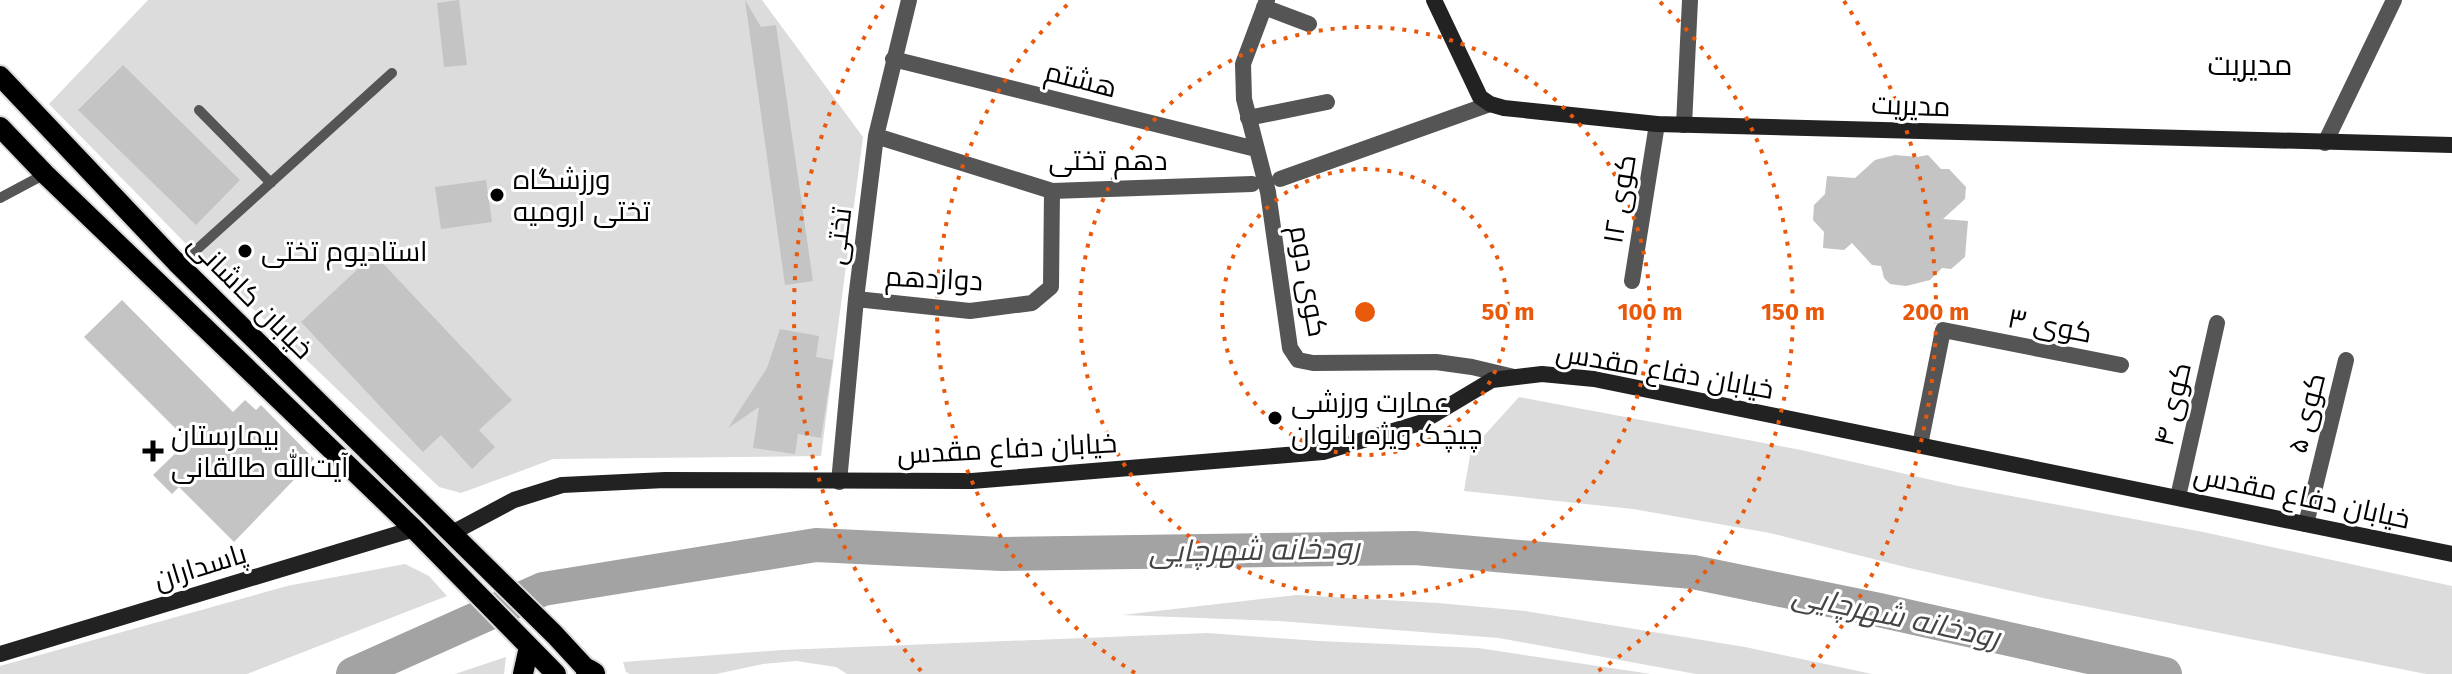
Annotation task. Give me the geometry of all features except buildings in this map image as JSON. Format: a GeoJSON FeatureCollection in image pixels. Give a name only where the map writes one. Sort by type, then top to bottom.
{"type":"FeatureCollection","features":[{"type":"Feature","properties":{"kind":"main road","name":"خیابان کاشانی"},"geometry":{"type":"LineString","coordinates":[[0,76],[176,262],[591,673]]}},
{"type":"Feature","properties":{"kind":"main road","name":"خیابان کاشانی"},"geometry":{"type":"LineString","coordinates":[[0,127],[414,529],[556,674]]}},
{"type":"Feature","properties":{"kind":"main road"},"geometry":{"type":"LineString","coordinates":[[523,674],[529,647]]}},
{"type":"Feature","properties":{"kind":"street","name":"تختی"},"geometry":{"type":"LineString","coordinates":[[839,482],[856,299],[876,136],[909,0]]}},
{"type":"Feature","properties":{"kind":"street"},"geometry":{"type":"LineString","coordinates":[[1434,0],[1480,97],[1490,104]]}},
{"type":"Feature","properties":{"kind":"street"},"geometry":{"type":"LineString","coordinates":[[1684,125],[1690,0]]}},
{"type":"Feature","properties":{"kind":"street"},"geometry":{"type":"LineString","coordinates":[[2325,143],[2394,0]]}},
{"type":"Feature","properties":{"kind":"street"},"geometry":{"type":"LineString","coordinates":[[1266,183],[1244,99],[1243,64],[1265,4],[1309,24]]}},
{"type":"Feature","properties":{"kind":"street","name":"هشتم"},"geometry":{"type":"LineString","coordinates":[[893,59],[1256,149]]}},
{"type":"Feature","properties":{"kind":"street"},"geometry":{"type":"LineString","coordinates":[[1248,118],[1327,102]]}},
{"type":"Feature","properties":{"kind":"street","name":"مدیریت"},"geometry":{"type":"LineString","coordinates":[[1490,104],[1657,124],[2452,145]]}},
{"type":"Feature","properties":{"kind":"street","name":"دهم تختی"},"geometry":{"type":"LineString","coordinates":[[876,136],[1052,191],[1266,183],[1490,104]]}},
{"type":"Feature","properties":{"kind":"street","name":"کوی ۱۲"},"geometry":{"type":"LineString","coordinates":[[1632,281],[1657,124]]}},
{"type":"Feature","properties":{"kind":"street","name":"کوی دوم"},"geometry":{"type":"LineString","coordinates":[[1266,183],[1290,348],[1298,360],[1313,363],[1436,362],[1515,377]]}},
{"type":"Feature","properties":{"kind":"street","name":"دوازدهم"},"geometry":{"type":"LineString","coordinates":[[856,299],[970,311],[1032,303],[1051,287],[1052,191]]}},
{"type":"Feature","properties":{"kind":"street","name":"کوی ۴"},"geometry":{"type":"LineString","coordinates":[[2178,497],[2217,323]]}},
{"type":"Feature","properties":{"kind":"street","name":"کوی ۳"},"geometry":{"type":"LineString","coordinates":[[1920,445],[1943,330],[2121,365]]}},
{"type":"Feature","properties":{"kind":"street","name":"کوی ۵"},"geometry":{"type":"LineString","coordinates":[[2306,524],[2346,360]]}},
{"type":"Feature","properties":{"kind":"street","name":"خیابان دفاع مقدس"},"geometry":{"type":"LineString","coordinates":[[452,533],[514,500],[562,485],[665,480],[972,481],[1323,452],[1420,423],[1492,380],[1542,374],[1594,379],[2452,554]]}},
{"type":"Feature","properties":{"kind":"street","name":"پاسداران"},"geometry":{"type":"LineString","coordinates":[[0,654],[414,529]]}},
{"type":"Feature","properties":{"kind":"lane"},"geometry":{"type":"LineString","coordinates":[[176,262],[194,252],[392,73]]}},
{"type":"Feature","properties":{"kind":"lane"},"geometry":{"type":"LineString","coordinates":[[199,110],[271,183]]}},
{"type":"Feature","properties":{"kind":"lane"},"geometry":{"type":"LineString","coordinates":[[0,198],[45,174]]}},
{"type":"Feature","properties":{"kind":"shaded area","name":"ورزشگاه تختی ارومیه"},"geometry":{"type":"Polygon","coordinates":[[[148,0],[762,0],[863,137],[821,456],[553,459],[461,493],[439,487],[194,252],[49,104],[148,0]]]}},
{"type":"Feature","properties":{"kind":"shaded area"},"geometry":{"type":"Polygon","coordinates":[[[1519,397],[1801,450],[1958,486],[2203,532],[2452,586],[2452,674],[2426,674],[2043,598],[1770,533],[1633,509],[1464,491],[1471,450],[1519,397]]]}},
{"type":"Feature","properties":{"kind":"shaded area"},"geometry":{"type":"Polygon","coordinates":[[[405,564],[429,576],[447,596],[247,674],[0,674],[0,666],[287,586],[405,564]]]}},
{"type":"Feature","properties":{"kind":"shaded area"},"geometry":{"type":"Polygon","coordinates":[[[1297,595],[1525,611],[1745,647],[1872,674],[1696,674],[1499,638],[1279,621],[1122,615],[1297,595]]]}},
{"type":"Feature","properties":{"kind":"shaded area"},"geometry":{"type":"Polygon","coordinates":[[[1207,633],[1478,648],[1651,674],[847,674],[836,667],[796,661],[716,674],[630,674],[626,672],[623,662],[782,650],[1207,633]]]}},
{"type":"Feature","properties":{"kind":"shaded area"},"geometry":{"type":"Polygon","coordinates":[[[506,657],[504,674],[455,674],[506,657]]]}},
{"type":"Feature","properties":{"kind":"waterway","name":"رودخانه شهرچایی"},"geometry":{"type":"LineString","coordinates":[[353,674],[543,589],[816,545],[1002,554],[1415,548],[1693,572],[2165,674]]}},
{"type":"Feature","properties":{"kind":"place","name":"ورزشگاه تختی ارومیه"},"geometry":{"type":"Point","coordinates":[497,195]}},
{"type":"Feature","properties":{"kind":"place","name":"استادیوم تختی"},"geometry":{"type":"Point","coordinates":[245,251]}},
{"type":"Feature","properties":{"kind":"place","name":"عمارت ورزشی چیچک ویژه بانوان"},"geometry":{"type":"Point","coordinates":[1275,418]}},
{"type":"Feature","properties":{"kind":"place","name":"بیمارستان آیت‌الله طالقانی"},"geometry":{"type":"Point","coordinates":[153,451]}},
{"type":"Feature","properties":{"kind":"district","name":"مدیریت"},"geometry":{"type":"Point","coordinates":[2250,65]}}]}
